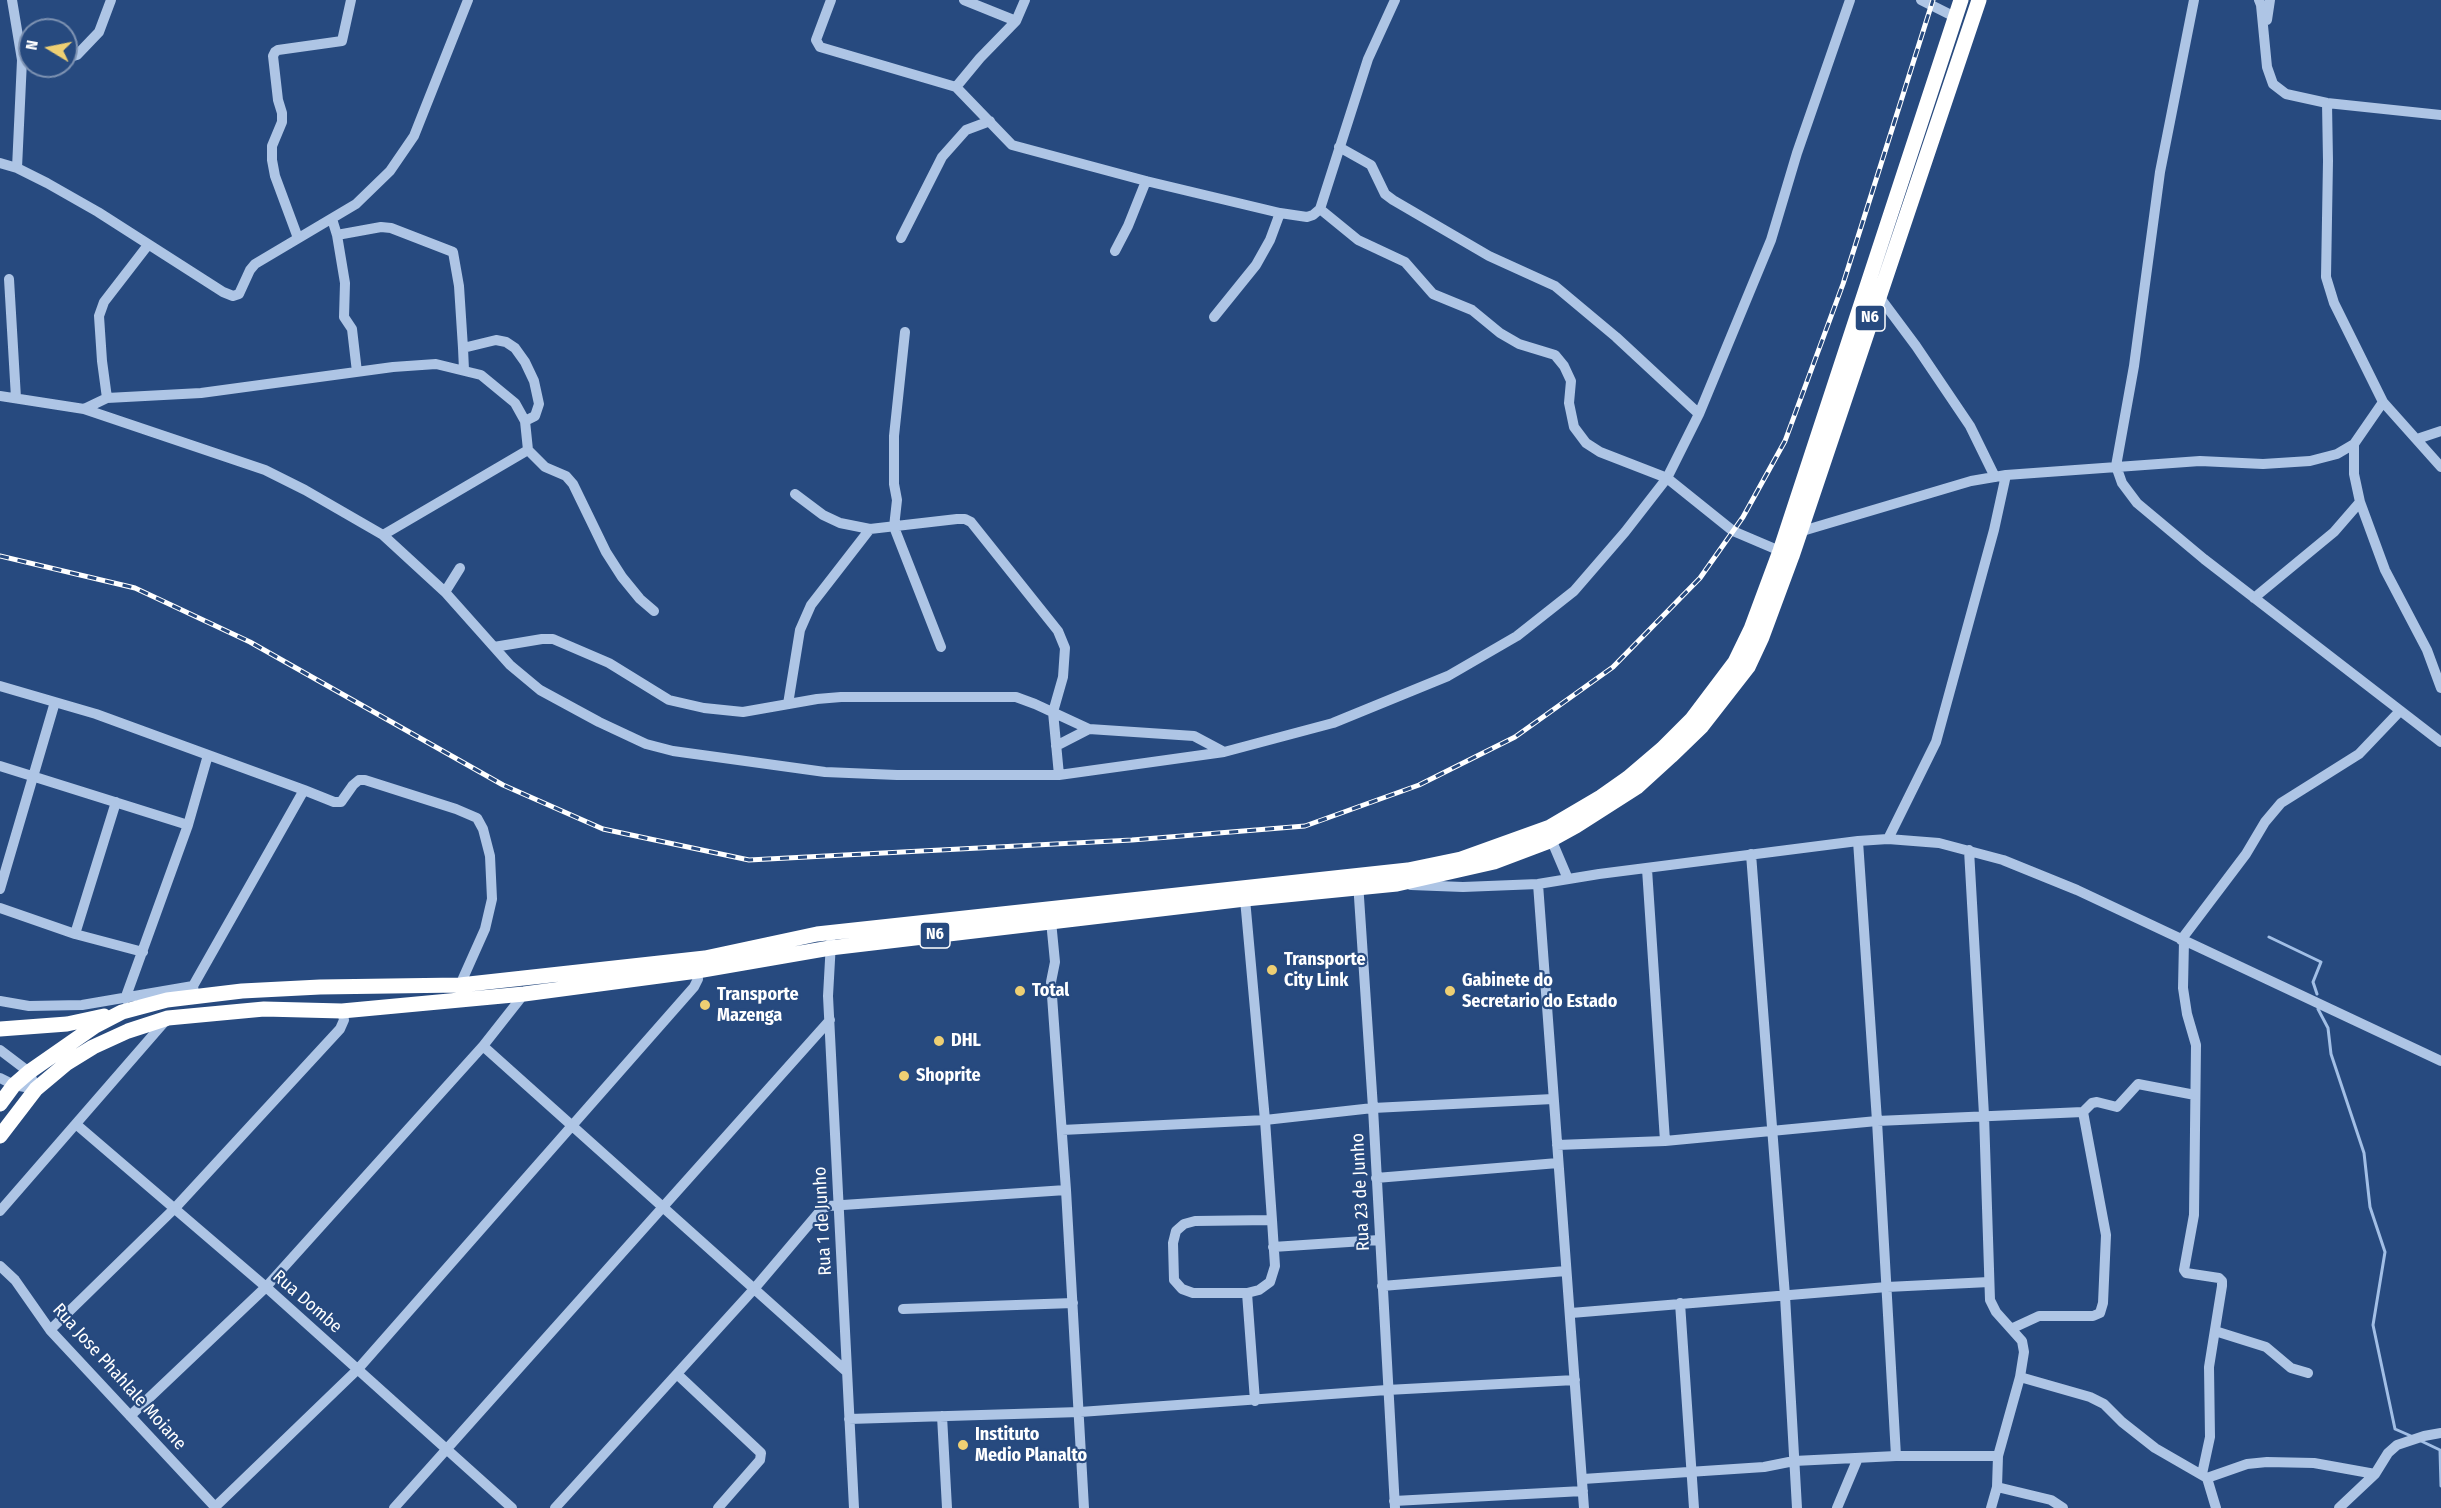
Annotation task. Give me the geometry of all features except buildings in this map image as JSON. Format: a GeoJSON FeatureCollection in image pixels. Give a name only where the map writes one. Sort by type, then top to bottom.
{"type":"FeatureCollection","features":[{"type":"Feature","properties":{"kind":"highway","name":"N6"},"geometry":{"type":"LineString","coordinates":[[0,1136],[36,1089],[67,1063],[93,1047],[128,1031],[168,1018],[264,1009],[342,1011],[524,994],[697,971],[831,940],[1051,921],[1245,899],[1358,881],[1461,859],[1550,827],[1602,797],[1628,778],[1692,719],[1735,662],[1752,629],[1961,0]]}},
{"type":"Feature","properties":{"kind":"highway","name":"N6"},"geometry":{"type":"LineString","coordinates":[[0,1104],[14,1085],[29,1072],[123,1005],[144,1005],[193,992],[460,985],[705,958],[831,940],[1358,881],[1397,884],[1494,862],[1551,839],[1576,826],[1637,787],[1701,726],[1748,667],[1762,637],[1799,532],[1979,0]]}},
{"type":"Feature","properties":{"kind":"highway"},"geometry":{"type":"LineString","coordinates":[[0,1029],[67,1024],[123,1005]]}},
{"type":"Feature","properties":{"kind":"street"},"geometry":{"type":"LineString","coordinates":[[12,0],[18,26]]}},
{"type":"Feature","properties":{"kind":"street"},"geometry":{"type":"LineString","coordinates":[[78,54],[99,32],[111,0]]}},
{"type":"Feature","properties":{"kind":"street"},"geometry":{"type":"LineString","coordinates":[[298,238],[275,176],[272,160],[272,146],[282,122],[273,56],[278,50],[342,41],[351,0]]}},
{"type":"Feature","properties":{"kind":"street"},"geometry":{"type":"LineString","coordinates":[[0,163],[17,168],[98,212],[202,280],[232,296],[240,294],[255,264],[356,204],[390,171],[414,136],[468,0]]}},
{"type":"Feature","properties":{"kind":"street"},"geometry":{"type":"LineString","coordinates":[[831,0],[816,40],[820,47],[956,87],[1012,145],[1146,182],[1280,213],[1307,217],[1320,209],[1368,59],[1395,0]]}},
{"type":"Feature","properties":{"kind":"street"},"geometry":{"type":"LineString","coordinates":[[964,0],[1016,21]]}},
{"type":"Feature","properties":{"kind":"street"},"geometry":{"type":"LineString","coordinates":[[956,87],[1016,21],[1025,0]]}},
{"type":"Feature","properties":{"kind":"street"},"geometry":{"type":"LineString","coordinates":[[0,396],[84,409],[265,470],[305,490],[382,535],[446,592],[494,647],[540,690],[598,722],[646,744],[673,752],[825,772],[897,775],[1059,775],[1224,752],[1333,723],[1448,676],[1517,636],[1574,591],[1625,532],[1667,478],[1699,414],[1771,240],[1797,153],[1850,0]]}},
{"type":"Feature","properties":{"kind":"street"},"geometry":{"type":"LineString","coordinates":[[1921,0],[1955,17]]}},
{"type":"Feature","properties":{"kind":"street"},"geometry":{"type":"LineString","coordinates":[[2194,0],[2160,172],[2134,366],[2116,466],[2122,483],[2137,503],[2254,598],[2400,711],[2440,738]]}},
{"type":"Feature","properties":{"kind":"street"},"geometry":{"type":"LineString","coordinates":[[2259,0],[2267,67],[2273,84],[2286,94],[2327,103],[2441,115]]}},
{"type":"Feature","properties":{"kind":"street"},"geometry":{"type":"LineString","coordinates":[[2264,35],[2270,0]]}},
{"type":"Feature","properties":{"kind":"street"},"geometry":{"type":"LineString","coordinates":[[17,168],[24,78]]}},
{"type":"Feature","properties":{"kind":"street"},"geometry":{"type":"LineString","coordinates":[[2327,103],[2326,277],[2334,303],[2383,402],[2441,468]]}},
{"type":"Feature","properties":{"kind":"street"},"geometry":{"type":"LineString","coordinates":[[901,238],[942,157],[966,130],[990,121]]}},
{"type":"Feature","properties":{"kind":"street"},"geometry":{"type":"LineString","coordinates":[[1339,147],[1371,165],[1385,194],[1393,200],[1489,256],[1555,286],[1616,337],[1699,414]]}},
{"type":"Feature","properties":{"kind":"street"},"geometry":{"type":"LineString","coordinates":[[1115,250],[1128,226],[1146,182]]}},
{"type":"Feature","properties":{"kind":"street"},"geometry":{"type":"LineString","coordinates":[[1320,209],[1358,240],[1405,262],[1433,294],[1472,310],[1500,333],[1519,344],[1554,355],[1564,366],[1571,381],[1569,403],[1574,427],[1586,443],[1600,452],[1667,478],[1733,531],[1779,551]]}},
{"type":"Feature","properties":{"kind":"street"},"geometry":{"type":"LineString","coordinates":[[1214,317],[1256,265],[1270,240],[1280,213]]}},
{"type":"Feature","properties":{"kind":"street"},"geometry":{"type":"LineString","coordinates":[[332,219],[345,283],[344,317],[352,329],[357,372]]}},
{"type":"Feature","properties":{"kind":"street"},"geometry":{"type":"LineString","coordinates":[[337,236],[381,227],[391,228],[453,252],[459,286],[464,370]]}},
{"type":"Feature","properties":{"kind":"street"},"geometry":{"type":"LineString","coordinates":[[107,398],[99,316],[104,302],[148,245]]}},
{"type":"Feature","properties":{"kind":"street"},"geometry":{"type":"LineString","coordinates":[[9,279],[16,398]]}},
{"type":"Feature","properties":{"kind":"street"},"geometry":{"type":"LineString","coordinates":[[1878,295],[1916,346],[2001,476],[1994,531],[1936,742],[1888,839]]}},
{"type":"Feature","properties":{"kind":"street"},"geometry":{"type":"LineString","coordinates":[[905,332],[894,436],[894,484],[897,506],[894,527],[941,647]]}},
{"type":"Feature","properties":{"kind":"street"},"geometry":{"type":"LineString","coordinates":[[464,348],[496,340],[506,342],[515,348],[534,381],[539,404],[535,416],[525,421]]}},
{"type":"Feature","properties":{"kind":"street"},"geometry":{"type":"LineString","coordinates":[[84,409],[107,398],[201,393],[436,364],[481,375],[515,403],[525,421],[528,450],[545,467],[566,476],[573,484],[606,552],[622,577],[640,599],[654,611]]}},
{"type":"Feature","properties":{"kind":"street"},"geometry":{"type":"LineString","coordinates":[[1799,532],[1971,481],[2001,476],[2200,461],[2263,464],[2310,461],[2337,454],[2354,444],[2383,402]]}},
{"type":"Feature","properties":{"kind":"street"},"geometry":{"type":"LineString","coordinates":[[2417,439],[2441,430]]}},
{"type":"Feature","properties":{"kind":"street"},"geometry":{"type":"LineString","coordinates":[[2354,444],[2354,474],[2360,502],[2385,570],[2427,650],[2441,688]]}},
{"type":"Feature","properties":{"kind":"street"},"geometry":{"type":"LineString","coordinates":[[382,535],[528,450]]}},
{"type":"Feature","properties":{"kind":"street"},"geometry":{"type":"LineString","coordinates":[[795,494],[823,515],[840,523],[870,529],[957,519],[971,522],[1058,631],[1066,655],[1053,712],[1059,775]]}},
{"type":"Feature","properties":{"kind":"street"},"geometry":{"type":"LineString","coordinates":[[2254,598],[2334,532],[2360,502]]}},
{"type":"Feature","properties":{"kind":"street"},"geometry":{"type":"LineString","coordinates":[[788,704],[800,630],[811,605],[870,529]]}},
{"type":"Feature","properties":{"kind":"street"},"geometry":{"type":"LineString","coordinates":[[446,592],[460,568]]}},
{"type":"Feature","properties":{"kind":"street"},"geometry":{"type":"LineString","coordinates":[[494,647],[553,639],[609,663],[669,700],[704,708],[743,712],[841,697],[1016,698],[1089,729],[1194,736],[1224,752]]}},
{"type":"Feature","properties":{"kind":"street"},"geometry":{"type":"LineString","coordinates":[[0,686],[96,714],[334,802],[341,802],[353,785],[359,780],[365,780],[477,818],[483,829],[490,855],[492,898],[485,929],[460,985]]}},
{"type":"Feature","properties":{"kind":"street"},"geometry":{"type":"LineString","coordinates":[[0,889],[55,702]]}},
{"type":"Feature","properties":{"kind":"street"},"geometry":{"type":"LineString","coordinates":[[2216,1508],[2204,1476],[2210,1437],[2210,1367],[2222,1281],[2219,1278],[2186,1273],[2184,1270],[2194,1215],[2196,1045],[2187,1014],[2182,980],[2182,941],[2246,854],[2265,822],[2281,803],[2360,754],[2400,711]]}},
{"type":"Feature","properties":{"kind":"street"},"geometry":{"type":"LineString","coordinates":[[1056,746],[1089,729]]}},
{"type":"Feature","properties":{"kind":"street"},"geometry":{"type":"LineString","coordinates":[[0,1001],[29,1006],[123,1005],[188,825],[208,755]]}},
{"type":"Feature","properties":{"kind":"street"},"geometry":{"type":"LineString","coordinates":[[0,766],[188,825]]}},
{"type":"Feature","properties":{"kind":"street"},"geometry":{"type":"LineString","coordinates":[[193,992],[304,790]]}},
{"type":"Feature","properties":{"kind":"street"},"geometry":{"type":"LineString","coordinates":[[75,934],[116,802]]}},
{"type":"Feature","properties":{"kind":"street"},"geometry":{"type":"LineString","coordinates":[[1551,839],[1568,879]]}},
{"type":"Feature","properties":{"kind":"street"},"geometry":{"type":"LineString","coordinates":[[1397,884],[1440,886],[1538,884],[1751,854],[1858,842],[1888,839],[1939,843],[1969,850],[2041,874],[2441,1061]]}},
{"type":"Feature","properties":{"kind":"street"},"geometry":{"type":"LineString","coordinates":[[1858,842],[1896,1456]]}},
{"type":"Feature","properties":{"kind":"street"},"geometry":{"type":"LineString","coordinates":[[1969,850],[1990,1300],[1996,1312],[2013,1328],[2022,1341],[2024,1352],[2020,1377],[1998,1456],[1997,1487],[1991,1508]]}},
{"type":"Feature","properties":{"kind":"street"},"geometry":{"type":"LineString","coordinates":[[1751,854],[1785,1296],[1797,1508]]}},
{"type":"Feature","properties":{"kind":"street"},"geometry":{"type":"LineString","coordinates":[[1647,869],[1665,1141]]}},
{"type":"Feature","properties":{"kind":"street","name":"Rua 23 de Junho"},"geometry":{"type":"LineString","coordinates":[[1358,881],[1373,1108],[1394,1505]]}},
{"type":"Feature","properties":{"kind":"street"},"geometry":{"type":"LineString","coordinates":[[1538,884],[1584,1508]]}},
{"type":"Feature","properties":{"kind":"street"},"geometry":{"type":"LineString","coordinates":[[1245,899],[1265,1120],[1272,1220],[1273,1247],[1275,1266],[1270,1281],[1259,1290],[1247,1293],[1193,1293],[1182,1289],[1174,1280],[1173,1243],[1176,1231],[1184,1224],[1195,1221],[1272,1220]]}},
{"type":"Feature","properties":{"kind":"street"},"geometry":{"type":"LineString","coordinates":[[0,908],[75,934],[143,952]]}},
{"type":"Feature","properties":{"kind":"street"},"geometry":{"type":"LineString","coordinates":[[1051,921],[1055,962],[1051,982],[1080,1412],[1084,1508]]}},
{"type":"Feature","properties":{"kind":"street","name":"Rua 1 de Junho"},"geometry":{"type":"LineString","coordinates":[[831,940],[830,1020],[854,1508]]}},
{"type":"Feature","properties":{"kind":"street"},"geometry":{"type":"LineString","coordinates":[[215,1507],[358,1369],[694,987],[698,979],[697,971]]}},
{"type":"Feature","properties":{"kind":"street"},"geometry":{"type":"LineString","coordinates":[[130,1416],[266,1287],[483,1047],[524,994]]}},
{"type":"Feature","properties":{"kind":"street"},"geometry":{"type":"LineString","coordinates":[[50,1329],[175,1208],[340,1029],[344,1020],[342,1011]]}},
{"type":"Feature","properties":{"kind":"street"},"geometry":{"type":"LineString","coordinates":[[0,1211],[168,1018]]}},
{"type":"Feature","properties":{"kind":"street"},"geometry":{"type":"LineString","coordinates":[[394,1508],[830,1020]]}},
{"type":"Feature","properties":{"kind":"street"},"geometry":{"type":"LineString","coordinates":[[483,1047],[847,1372]]}},
{"type":"Feature","properties":{"kind":"street"},"geometry":{"type":"LineString","coordinates":[[0,1050],[29,1072],[36,1089]]}},
{"type":"Feature","properties":{"kind":"street"},"geometry":{"type":"LineString","coordinates":[[0,1078],[14,1085],[36,1089]]}},
{"type":"Feature","properties":{"kind":"street"},"geometry":{"type":"LineString","coordinates":[[1557,1145],[1665,1141],[1877,1121],[2082,1112],[2092,1103],[2117,1107],[2138,1084],[2195,1095]]}},
{"type":"Feature","properties":{"kind":"street"},"geometry":{"type":"LineString","coordinates":[[1062,1130],[1265,1120],[1373,1108],[1553,1099]]}},
{"type":"Feature","properties":{"kind":"street"},"geometry":{"type":"LineString","coordinates":[[2013,1328],[2039,1316],[2093,1316],[2100,1312],[2103,1303],[2106,1235],[2082,1112]]}},
{"type":"Feature","properties":{"kind":"street","name":"Rua Dombe"},"geometry":{"type":"LineString","coordinates":[[77,1125],[266,1287],[512,1508]]}},
{"type":"Feature","properties":{"kind":"street"},"geometry":{"type":"LineString","coordinates":[[1376,1178],[1558,1163]]}},
{"type":"Feature","properties":{"kind":"street"},"geometry":{"type":"LineString","coordinates":[[555,1508],[754,1289],[821,1210],[828,1206],[1066,1190]]}},
{"type":"Feature","properties":{"kind":"street"},"geometry":{"type":"LineString","coordinates":[[1273,1247],[1379,1240]]}},
{"type":"Feature","properties":{"kind":"street","name":"Rua Jose Phahlale Moiane"},"geometry":{"type":"LineString","coordinates":[[0,1266],[15,1280],[50,1329],[215,1507]]}},
{"type":"Feature","properties":{"kind":"street"},"geometry":{"type":"LineString","coordinates":[[1382,1286],[1566,1270]]}},
{"type":"Feature","properties":{"kind":"street"},"geometry":{"type":"LineString","coordinates":[[1571,1313],[1680,1302],[1989,1282]]}},
{"type":"Feature","properties":{"kind":"street"},"geometry":{"type":"LineString","coordinates":[[1247,1293],[1255,1401]]}},
{"type":"Feature","properties":{"kind":"street"},"geometry":{"type":"LineString","coordinates":[[1680,1302],[1694,1508]]}},
{"type":"Feature","properties":{"kind":"street"},"geometry":{"type":"LineString","coordinates":[[903,1309],[1073,1303]]}},
{"type":"Feature","properties":{"kind":"street"},"geometry":{"type":"LineString","coordinates":[[2215,1331],[2266,1347],[2291,1368],[2308,1373]]}},
{"type":"Feature","properties":{"kind":"street"},"geometry":{"type":"LineString","coordinates":[[677,1374],[761,1453],[760,1460],[718,1508]]}},
{"type":"Feature","properties":{"kind":"street"},"geometry":{"type":"LineString","coordinates":[[2020,1377],[2097,1399],[2155,1448],[2204,1476],[2247,1464],[2267,1462],[2314,1463],[2375,1474]]}},
{"type":"Feature","properties":{"kind":"street"},"geometry":{"type":"LineString","coordinates":[[849,1419],[1080,1412],[1387,1390],[1575,1380]]}},
{"type":"Feature","properties":{"kind":"street"},"geometry":{"type":"LineString","coordinates":[[942,1416],[947,1508]]}},
{"type":"Feature","properties":{"kind":"street"},"geometry":{"type":"LineString","coordinates":[[2339,1508],[2375,1474],[2388,1453],[2397,1445],[2424,1436],[2441,1434]]}},
{"type":"Feature","properties":{"kind":"street"},"geometry":{"type":"LineString","coordinates":[[1583,1479],[1764,1467],[1794,1461],[1896,1456],[1998,1456]]}},
{"type":"Feature","properties":{"kind":"street"},"geometry":{"type":"LineString","coordinates":[[1837,1508],[1858,1458]]}},
{"type":"Feature","properties":{"kind":"street"},"geometry":{"type":"LineString","coordinates":[[1997,1487],[2051,1500],[2063,1508]]}},
{"type":"Feature","properties":{"kind":"street"},"geometry":{"type":"LineString","coordinates":[[1394,1505],[1583,1491]]}},
{"type":"Feature","properties":{"kind":"street"},"geometry":{"type":"LineString","coordinates":[[1505,1496],[1506,1508]]}},
{"type":"Feature","properties":{"kind":"waterway"},"geometry":{"type":"LineString","coordinates":[[2269,937],[2321,962],[2313,982],[2317,994]]}},
{"type":"Feature","properties":{"kind":"waterway"},"geometry":{"type":"LineString","coordinates":[[2318,1009],[2328,1028],[2331,1054],[2364,1153],[2370,1207],[2385,1252],[2373,1325],[2395,1429],[2411,1436]]}},
{"type":"Feature","properties":{"kind":"waterway"},"geometry":{"type":"LineString","coordinates":[[2419,1440],[2440,1450],[2441,1486]]}},
{"type":"Feature","properties":{"kind":"railway"},"geometry":{"type":"LineString","coordinates":[[0,556],[135,588],[250,642],[503,785],[603,829],[749,860],[1132,840],[1305,826],[1419,785],[1515,737],[1613,667],[1700,578],[1743,517],[1785,441],[1843,284],[1933,0]]}},
{"type":"Feature","properties":{"kind":"place","name":"Transporte City Link"},"geometry":{"type":"Point","coordinates":[1272,970]}},
{"type":"Feature","properties":{"kind":"place","name":"Total"},"geometry":{"type":"Point","coordinates":[1020,991]}},
{"type":"Feature","properties":{"kind":"place","name":"Gabinete do Secretario do Estado"},"geometry":{"type":"Point","coordinates":[1450,991]}},
{"type":"Feature","properties":{"kind":"place","name":"Transporte Mazenga"},"geometry":{"type":"Point","coordinates":[705,1005]}},
{"type":"Feature","properties":{"kind":"place","name":"DHL"},"geometry":{"type":"Point","coordinates":[939,1041]}},
{"type":"Feature","properties":{"kind":"place","name":"Shoprite"},"geometry":{"type":"Point","coordinates":[904,1076]}},
{"type":"Feature","properties":{"kind":"place","name":"Instituto Medio Planalto"},"geometry":{"type":"Point","coordinates":[963,1445]}}]}
